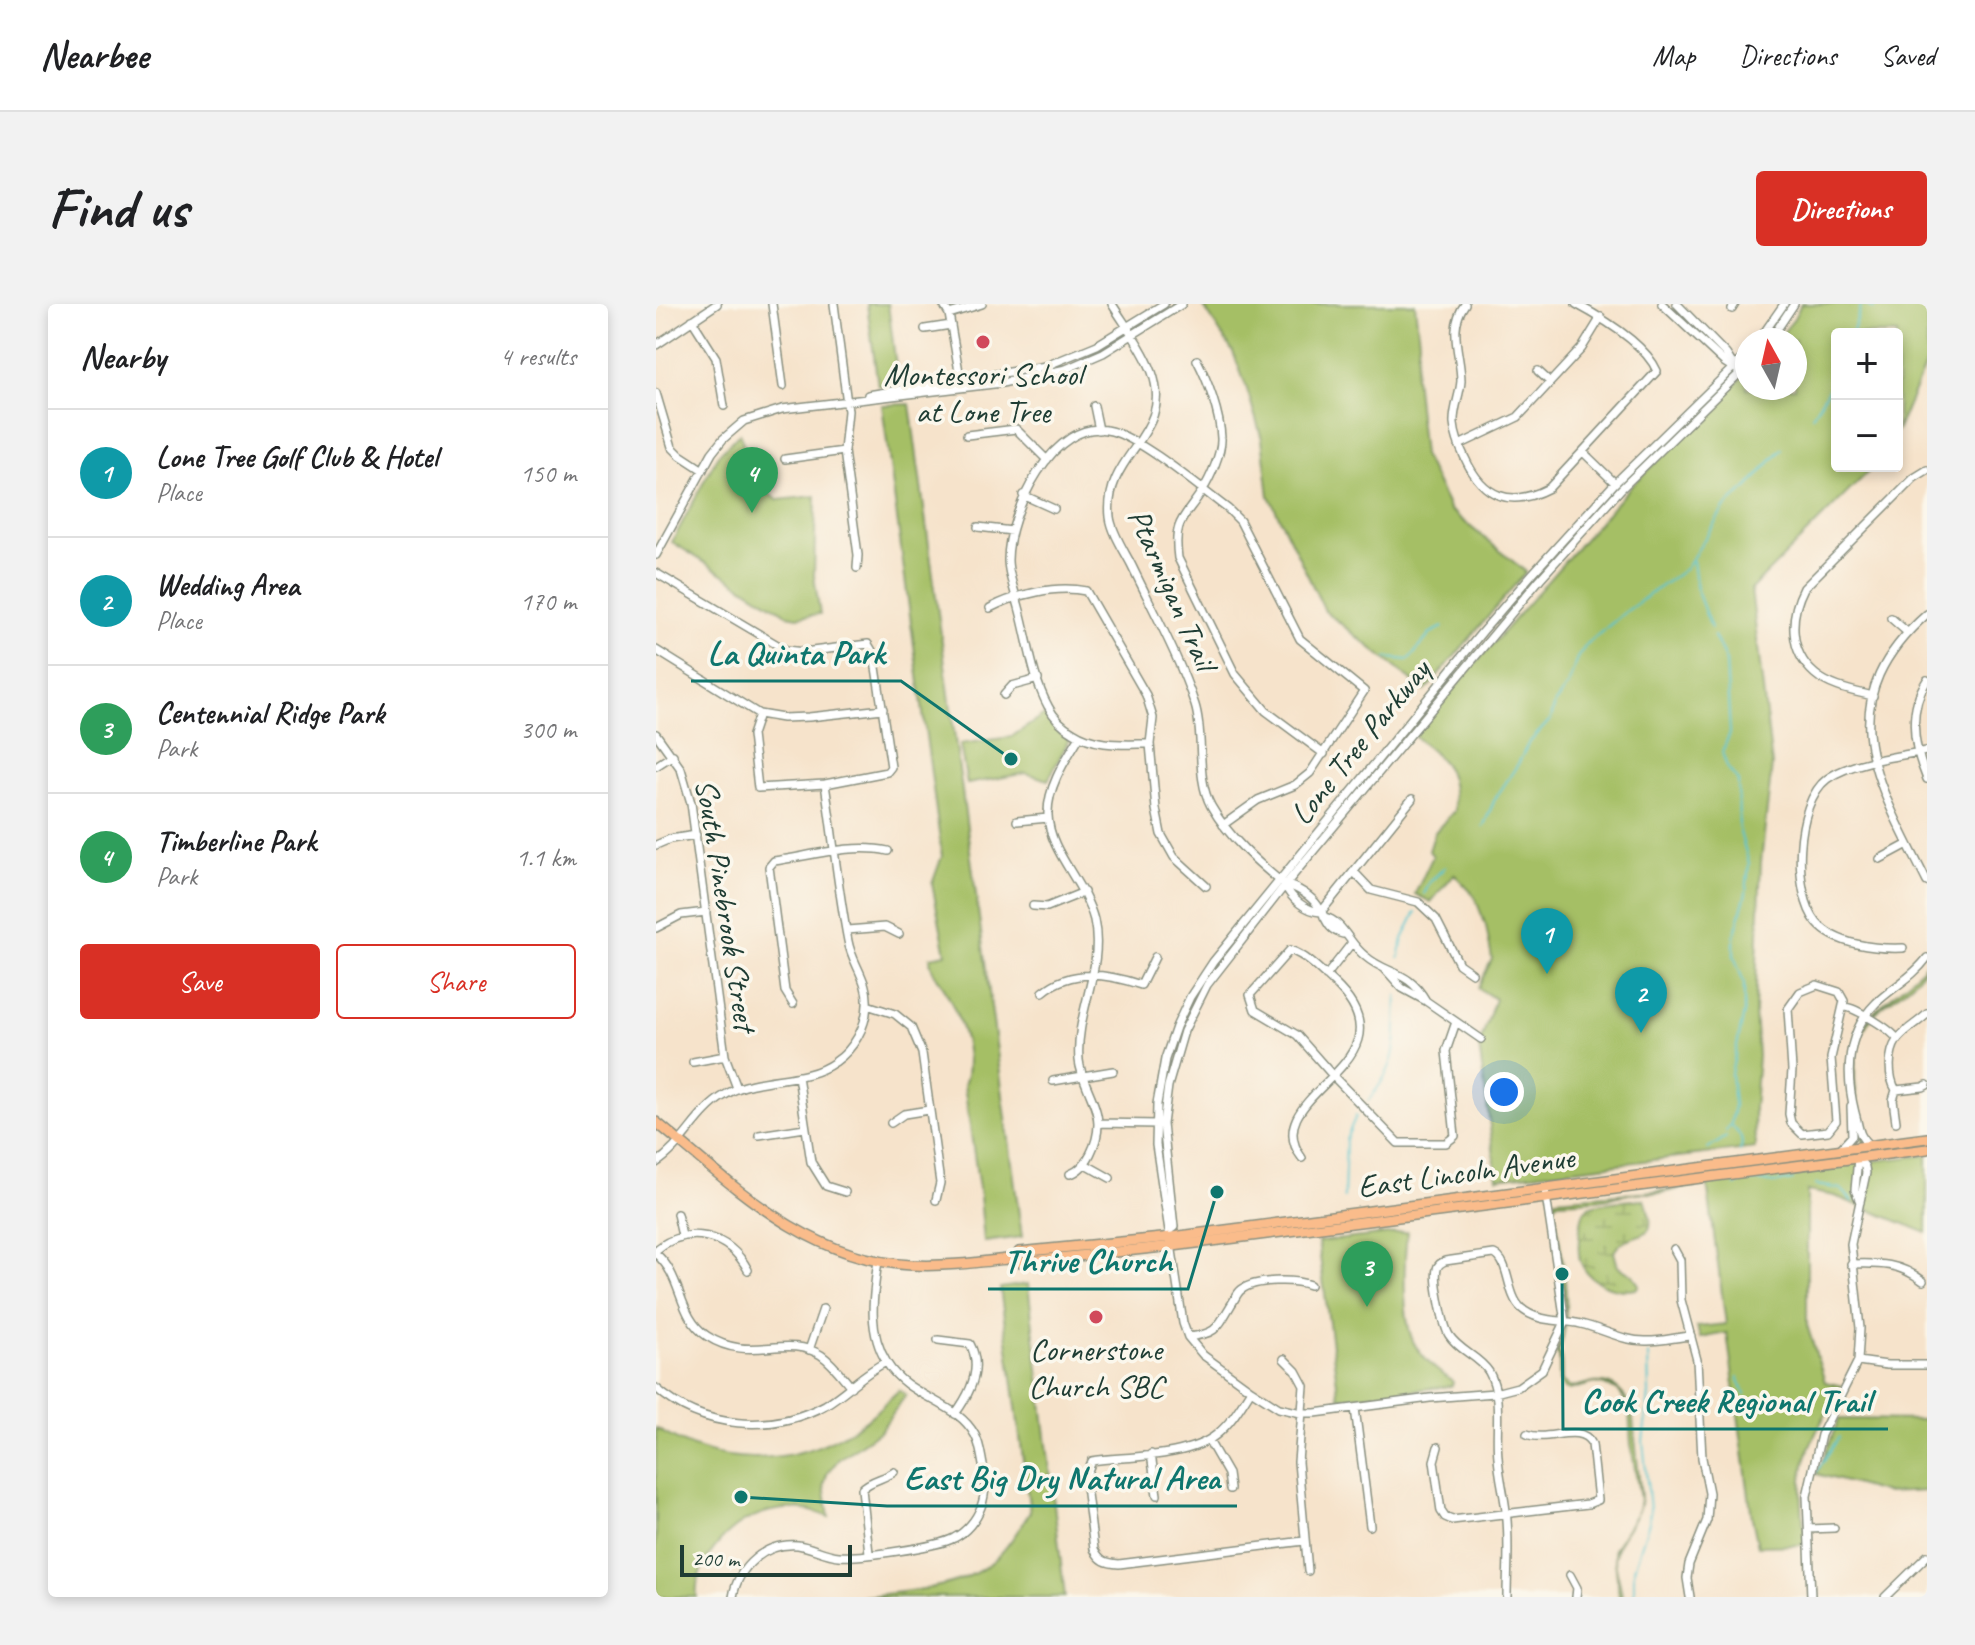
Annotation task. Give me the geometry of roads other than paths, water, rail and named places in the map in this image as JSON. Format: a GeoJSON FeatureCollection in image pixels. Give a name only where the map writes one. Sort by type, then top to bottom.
{"type":"FeatureCollection","features":[{"type":"Feature","properties":{"kind":"main road","name":"East Lincoln Avenue"},"geometry":{"type":"LineString","coordinates":[[656,1122],[800,1234],[836,1250],[878,1261],[938,1266],[1015,1258],[1019,1252],[1172,1238],[1927,1149]]}},
{"type":"Feature","properties":{"kind":"main road","name":"East Lincoln Avenue"},"geometry":{"type":"LineString","coordinates":[[1546,1194],[1927,1138]]}},
{"type":"Feature","properties":{"kind":"street"},"geometry":{"type":"LineString","coordinates":[[656,345],[717,304]]}},
{"type":"Feature","properties":{"kind":"street"},"geometry":{"type":"LineString","coordinates":[[772,304],[783,386]]}},
{"type":"Feature","properties":{"kind":"street"},"geometry":{"type":"LineString","coordinates":[[834,304],[848,420],[844,451],[858,555],[857,568]]}},
{"type":"Feature","properties":{"kind":"street"},"geometry":{"type":"LineString","coordinates":[[943,304],[949,314],[962,384]]}},
{"type":"Feature","properties":{"kind":"street"},"geometry":{"type":"LineString","coordinates":[[949,314],[982,304]]}},
{"type":"Feature","properties":{"kind":"street","name":"Ptarmigan Trail"},"geometry":{"type":"LineString","coordinates":[[1112,304],[1151,370],[1157,399],[1155,414],[1138,444],[1117,470],[1112,484],[1110,519],[1197,709],[1204,783],[1209,803],[1229,835],[1282,882],[1288,892],[1309,910],[1322,914],[1330,928],[1343,934],[1366,958],[1383,967],[1402,988],[1481,1039]]}},
{"type":"Feature","properties":{"kind":"street"},"geometry":{"type":"LineString","coordinates":[[656,555],[723,439],[744,421],[782,409],[895,389],[1058,371],[1103,353],[1164,304]]}},
{"type":"Feature","properties":{"kind":"street"},"geometry":{"type":"LineString","coordinates":[[1130,332],[1182,304]]}},
{"type":"Feature","properties":{"kind":"street"},"geometry":{"type":"LineString","coordinates":[[1465,304],[1460,311],[1455,333],[1461,381],[1453,422],[1470,469],[1482,485],[1496,495],[1515,499],[1530,498],[1549,488],[1657,371],[1654,363],[1616,327],[1576,304]]}},
{"type":"Feature","properties":{"kind":"street"},"geometry":{"type":"LineString","coordinates":[[1662,304],[1735,369]]}},
{"type":"Feature","properties":{"kind":"street"},"geometry":{"type":"LineString","coordinates":[[1677,304],[1735,367]]}},
{"type":"Feature","properties":{"kind":"street"},"geometry":{"type":"LineString","coordinates":[[1767,328],[1784,304]]}},
{"type":"Feature","properties":{"kind":"street"},"geometry":{"type":"LineString","coordinates":[[1778,328],[1794,304]]}},
{"type":"Feature","properties":{"kind":"street"},"geometry":{"type":"LineString","coordinates":[[1459,445],[1518,417],[1582,348],[1601,317]]}},
{"type":"Feature","properties":{"kind":"street"},"geometry":{"type":"LineString","coordinates":[[692,320],[716,358],[724,406]]}},
{"type":"Feature","properties":{"kind":"street"},"geometry":{"type":"LineString","coordinates":[[925,329],[951,325]]}},
{"type":"Feature","properties":{"kind":"street"},"geometry":{"type":"LineString","coordinates":[[1197,360],[1207,380],[1222,439],[1203,490],[1181,519],[1176,539],[1178,558],[1235,674],[1266,711],[1324,754]]}},
{"type":"Feature","properties":{"kind":"street"},"geometry":{"type":"LineString","coordinates":[[1538,371],[1550,382]]}},
{"type":"Feature","properties":{"kind":"street","name":"Lone Tree Parkway"},"geometry":{"type":"LineString","coordinates":[[1188,1337],[1180,1308],[1172,1238],[1167,1228],[1162,1192],[1159,1124],[1173,1061],[1197,1001],[1282,882],[1618,486],[1735,372]]}},
{"type":"Feature","properties":{"kind":"street"},"geometry":{"type":"LineString","coordinates":[[656,393],[672,447],[703,470]]}},
{"type":"Feature","properties":{"kind":"street"},"geometry":{"type":"LineString","coordinates":[[1094,406],[1099,430]]}},
{"type":"Feature","properties":{"kind":"street"},"geometry":{"type":"LineString","coordinates":[[967,435],[1016,429],[1047,460]]}},
{"type":"Feature","properties":{"kind":"street"},"geometry":{"type":"LineString","coordinates":[[1150,744],[1095,743],[1059,722],[1038,679],[1008,561],[1012,531],[1023,495],[1038,468],[1075,437],[1099,430],[1111,431],[1138,444],[1203,490],[1240,521],[1300,639],[1364,691],[1310,773],[1295,785],[1258,800],[1223,825]]}},
{"type":"Feature","properties":{"kind":"street"},"geometry":{"type":"LineString","coordinates":[[785,459],[844,451]]}},
{"type":"Feature","properties":{"kind":"street"},"geometry":{"type":"LineString","coordinates":[[1583,452],[1618,486]]}},
{"type":"Feature","properties":{"kind":"street"},"geometry":{"type":"LineString","coordinates":[[1873,696],[1813,677],[1795,642],[1793,624],[1796,604],[1804,588],[1914,478],[1927,470]]}},
{"type":"Feature","properties":{"kind":"street"},"geometry":{"type":"LineString","coordinates":[[1023,495],[1054,509]]}},
{"type":"Feature","properties":{"kind":"street"},"geometry":{"type":"LineString","coordinates":[[978,527],[1012,531]]}},
{"type":"Feature","properties":{"kind":"street"},"geometry":{"type":"LineString","coordinates":[[656,573],[786,650],[804,652],[868,644],[874,654],[891,767],[887,772],[825,784],[758,788],[752,735],[759,714]]}},
{"type":"Feature","properties":{"kind":"street"},"geometry":{"type":"LineString","coordinates":[[990,608],[1058,588],[1086,591],[1146,695],[1153,718],[1150,744],[1161,834],[1174,857],[1206,886]]}},
{"type":"Feature","properties":{"kind":"street"},"geometry":{"type":"LineString","coordinates":[[1927,614],[1907,632],[1882,668],[1873,696],[1869,739],[1872,762],[1882,792],[1927,882]]}},
{"type":"Feature","properties":{"kind":"street"},"geometry":{"type":"LineString","coordinates":[[1891,618],[1907,632]]}},
{"type":"Feature","properties":{"kind":"street"},"geometry":{"type":"LineString","coordinates":[[656,650],[759,714],[783,718],[809,717],[883,709]]}},
{"type":"Feature","properties":{"kind":"street"},"geometry":{"type":"LineString","coordinates":[[1004,695],[1012,686],[1038,679]]}},
{"type":"Feature","properties":{"kind":"street"},"geometry":{"type":"LineString","coordinates":[[1927,680],[1915,717],[1916,753],[1927,779]]}},
{"type":"Feature","properties":{"kind":"street","name":"South Pinebrook Street"},"geometry":{"type":"LineString","coordinates":[[656,734],[673,755],[688,791],[725,1056],[737,1088]]}},
{"type":"Feature","properties":{"kind":"street"},"geometry":{"type":"LineString","coordinates":[[1070,1174],[1078,1172],[1085,1164],[1099,1123],[1082,1077],[1079,1044],[1097,940],[1084,892],[1056,848],[1048,818],[1053,787],[1080,736]]}},
{"type":"Feature","properties":{"kind":"street"},"geometry":{"type":"LineString","coordinates":[[1903,948],[1852,943],[1815,927],[1801,883],[1803,821],[1821,778],[1872,762],[1927,751]]}},
{"type":"Feature","properties":{"kind":"street"},"geometry":{"type":"LineString","coordinates":[[656,766],[673,755]]}},
{"type":"Feature","properties":{"kind":"street"},"geometry":{"type":"LineString","coordinates":[[656,1163],[710,1105],[737,1088],[824,1069],[845,1054],[859,1034],[867,1005],[865,983],[851,953],[825,784]]}},
{"type":"Feature","properties":{"kind":"street"},"geometry":{"type":"LineString","coordinates":[[1322,914],[1412,799]]}},
{"type":"Feature","properties":{"kind":"street"},"geometry":{"type":"LineString","coordinates":[[1017,821],[1048,818]]}},
{"type":"Feature","properties":{"kind":"street"},"geometry":{"type":"LineString","coordinates":[[656,845],[670,839],[696,835]]}},
{"type":"Feature","properties":{"kind":"street"},"geometry":{"type":"LineString","coordinates":[[1880,859],[1908,844]]}},
{"type":"Feature","properties":{"kind":"street"},"geometry":{"type":"LineString","coordinates":[[793,1004],[785,991],[769,867],[774,861],[835,852],[872,848],[888,851]]}},
{"type":"Feature","properties":{"kind":"street"},"geometry":{"type":"LineString","coordinates":[[1354,872],[1371,890],[1418,902],[1436,919],[1459,964],[1472,973]]}},
{"type":"Feature","properties":{"kind":"street"},"geometry":{"type":"LineString","coordinates":[[1033,906],[1047,907],[1084,892]]}},
{"type":"Feature","properties":{"kind":"street"},"geometry":{"type":"LineString","coordinates":[[656,928],[681,915],[706,912]]}},
{"type":"Feature","properties":{"kind":"street"},"geometry":{"type":"LineString","coordinates":[[847,930],[885,927],[899,934]]}},
{"type":"Feature","properties":{"kind":"street"},"geometry":{"type":"LineString","coordinates":[[1326,976],[1351,944]]}},
{"type":"Feature","properties":{"kind":"street"},"geometry":{"type":"LineString","coordinates":[[1302,1158],[1296,1151],[1292,1125],[1303,1104],[1334,1077],[1351,1055],[1358,1036],[1357,1014],[1347,996],[1301,954],[1290,950],[1250,995],[1255,1010],[1297,1035],[1334,1077],[1398,1143],[1446,1143],[1455,1136],[1446,1051],[1456,1022]]}},
{"type":"Feature","properties":{"kind":"street"},"geometry":{"type":"LineString","coordinates":[[1043,992],[1061,979],[1093,975],[1141,985],[1155,957]]}},
{"type":"Feature","properties":{"kind":"street"},"geometry":{"type":"LineString","coordinates":[[1869,1145],[1859,1133],[1852,1103],[1849,1060],[1855,1034],[1876,1004],[1919,969],[1927,958]]}},
{"type":"Feature","properties":{"kind":"street"},"geometry":{"type":"LineString","coordinates":[[1817,985],[1839,992],[1845,1007],[1831,1058],[1836,1121],[1828,1131],[1802,1134],[1791,1123],[1789,1114],[1792,1070],[1788,1009],[1800,992],[1817,985]]}},
{"type":"Feature","properties":{"kind":"street"},"geometry":{"type":"LineString","coordinates":[[867,1005],[895,1014],[911,1027],[922,1053],[940,1183],[936,1200]]}},
{"type":"Feature","properties":{"kind":"street"},"geometry":{"type":"LineString","coordinates":[[1845,1007],[1854,1008],[1880,1027],[1893,1032],[1897,1039]]}},
{"type":"Feature","properties":{"kind":"street"},"geometry":{"type":"LineString","coordinates":[[1896,1122],[1893,1100],[1896,1090],[1891,1081],[1891,1056],[1897,1039],[1927,1014]]}},
{"type":"Feature","properties":{"kind":"street"},"geometry":{"type":"LineString","coordinates":[[693,1062],[725,1056]]}},
{"type":"Feature","properties":{"kind":"street"},"geometry":{"type":"LineString","coordinates":[[1053,1081],[1113,1071]]}},
{"type":"Feature","properties":{"kind":"street"},"geometry":{"type":"LineString","coordinates":[[798,1076],[811,1162],[826,1186],[845,1192]]}},
{"type":"Feature","properties":{"kind":"street"},"geometry":{"type":"LineString","coordinates":[[1896,1090],[1927,1085]]}},
{"type":"Feature","properties":{"kind":"street"},"geometry":{"type":"LineString","coordinates":[[1840,1149],[1852,1136],[1852,1103]]}},
{"type":"Feature","properties":{"kind":"street"},"geometry":{"type":"LineString","coordinates":[[891,1123],[904,1114],[929,1110]]}},
{"type":"Feature","properties":{"kind":"street"},"geometry":{"type":"LineString","coordinates":[[1099,1123],[1159,1124]]}},
{"type":"Feature","properties":{"kind":"street"},"geometry":{"type":"LineString","coordinates":[[759,1135],[805,1128]]}},
{"type":"Feature","properties":{"kind":"street"},"geometry":{"type":"LineString","coordinates":[[1811,1597],[1807,1496],[1821,1435],[1858,1361],[1860,1328],[1851,1244],[1866,1173],[1858,1158],[1857,1147]]}},
{"type":"Feature","properties":{"kind":"street"},"geometry":{"type":"LineString","coordinates":[[1085,1164],[1110,1178]]}},
{"type":"Feature","properties":{"kind":"street"},"geometry":{"type":"LineString","coordinates":[[1188,1337],[1203,1355],[1251,1390],[1279,1408],[1301,1413],[1495,1393],[1518,1387],[1542,1370],[1565,1322],[1546,1194]]}},
{"type":"Feature","properties":{"kind":"street"},"geometry":{"type":"LineString","coordinates":[[677,1214],[682,1236]]}},
{"type":"Feature","properties":{"kind":"street"},"geometry":{"type":"LineString","coordinates":[[748,1270],[738,1253],[722,1242],[703,1235],[682,1236],[667,1242],[656,1252],[674,1277],[688,1316],[711,1338],[745,1350],[786,1346],[809,1350],[827,1360],[851,1387]]}},
{"type":"Feature","properties":{"kind":"street"},"geometry":{"type":"LineString","coordinates":[[1674,1249],[1680,1260],[1681,1300],[1700,1384],[1702,1458],[1710,1507],[1689,1564],[1687,1578],[1690,1597]]}},
{"type":"Feature","properties":{"kind":"street"},"geometry":{"type":"LineString","coordinates":[[1507,1597],[1507,1513],[1497,1455],[1499,1429],[1495,1393],[1490,1375],[1480,1361],[1459,1346],[1449,1334],[1436,1273],[1441,1263],[1498,1256],[1510,1292],[1521,1308],[1537,1318],[1579,1323],[1620,1337],[1646,1341],[1691,1336]]}},
{"type":"Feature","properties":{"kind":"street"},"geometry":{"type":"LineString","coordinates":[[733,1597],[748,1565],[757,1556],[775,1547],[797,1545],[838,1556],[941,1543],[961,1534],[977,1515],[986,1484],[980,1446],[970,1427],[955,1414],[915,1392],[886,1362],[872,1312],[878,1261]]}},
{"type":"Feature","properties":{"kind":"street"},"geometry":{"type":"LineString","coordinates":[[1851,1264],[1888,1263],[1908,1270],[1923,1281]]}},
{"type":"Feature","properties":{"kind":"street"},"geometry":{"type":"LineString","coordinates":[[1188,1337],[1208,1335],[1219,1325],[1240,1290],[1251,1285],[1295,1280],[1310,1285]]}},
{"type":"Feature","properties":{"kind":"street"},"geometry":{"type":"LineString","coordinates":[[809,1350],[823,1309]]}},
{"type":"Feature","properties":{"kind":"street"},"geometry":{"type":"LineString","coordinates":[[938,1340],[970,1344],[973,1349],[975,1367],[972,1386],[955,1414]]}},
{"type":"Feature","properties":{"kind":"street"},"geometry":{"type":"LineString","coordinates":[[1284,1359],[1296,1371],[1304,1386],[1298,1462],[1308,1571]]}},
{"type":"Feature","properties":{"kind":"street"},"geometry":{"type":"LineString","coordinates":[[1858,1361],[1927,1365]]}},
{"type":"Feature","properties":{"kind":"street"},"geometry":{"type":"LineString","coordinates":[[656,1388],[676,1404],[693,1412],[751,1424],[771,1423],[806,1414],[837,1397],[886,1362]]}},
{"type":"Feature","properties":{"kind":"street"},"geometry":{"type":"LineString","coordinates":[[1251,1390],[1230,1422],[1209,1441],[1189,1448],[1092,1461],[1085,1478],[1094,1549],[1099,1559],[1119,1564],[1304,1541]]}},
{"type":"Feature","properties":{"kind":"street"},"geometry":{"type":"LineString","coordinates":[[1355,1408],[1370,1526]]}},
{"type":"Feature","properties":{"kind":"street"},"geometry":{"type":"LineString","coordinates":[[1438,1447],[1434,1461],[1441,1511],[1452,1520],[1588,1504],[1600,1496],[1592,1444],[1588,1437],[1581,1433],[1535,1438],[1527,1434]]}},
{"type":"Feature","properties":{"kind":"street"},"geometry":{"type":"LineString","coordinates":[[1209,1441],[1228,1474],[1230,1489]]}},
{"type":"Feature","properties":{"kind":"street"},"geometry":{"type":"LineString","coordinates":[[1151,1454],[1157,1495]]}},
{"type":"Feature","properties":{"kind":"street"},"geometry":{"type":"LineString","coordinates":[[869,1553],[862,1489],[870,1482],[882,1480],[894,1472]]}},
{"type":"Feature","properties":{"kind":"street"},"geometry":{"type":"LineString","coordinates":[[1809,1529],[1834,1528]]}},
{"type":"Feature","properties":{"kind":"street"},"geometry":{"type":"LineString","coordinates":[[1885,1597],[1927,1556]]}},
{"type":"Feature","properties":{"kind":"street"},"geometry":{"type":"LineString","coordinates":[[1570,1575],[1577,1588],[1576,1597]]}},
{"type":"Feature","properties":{"kind":"waterway"},"geometry":{"type":"LineString","coordinates":[[1854,328],[1862,304]]}},
{"type":"Feature","properties":{"kind":"waterway"},"geometry":{"type":"LineString","coordinates":[[1864,304],[1874,309]]}},
{"type":"Feature","properties":{"kind":"waterway"},"geometry":{"type":"LineString","coordinates":[[1812,416],[1831,385]]}},
{"type":"Feature","properties":{"kind":"waterway"},"geometry":{"type":"LineString","coordinates":[[1483,827],[1495,799],[1528,744],[1551,719],[1555,703],[1568,685],[1577,658],[1587,644],[1686,568],[1724,508],[1782,449]]}},
{"type":"Feature","properties":{"kind":"waterway"},"geometry":{"type":"LineString","coordinates":[[1693,561],[1697,591],[1711,628]]}},
{"type":"Feature","properties":{"kind":"waterway"},"geometry":{"type":"LineString","coordinates":[[1387,658],[1409,660],[1431,633],[1443,627]]}},
{"type":"Feature","properties":{"kind":"waterway"},"geometry":{"type":"LineString","coordinates":[[1714,636],[1726,661],[1730,733],[1722,752],[1727,767],[1738,781],[1739,829],[1749,863],[1746,893],[1734,937],[1734,956],[1744,983],[1744,1013],[1731,1074],[1734,1105],[1731,1124],[1726,1131]]}},
{"type":"Feature","properties":{"kind":"waterway"},"geometry":{"type":"LineString","coordinates":[[1424,894],[1430,882],[1445,867]]}},
{"type":"Feature","properties":{"kind":"waterway"},"geometry":{"type":"LineString","coordinates":[[1399,958],[1403,939],[1416,912]]}},
{"type":"Feature","properties":{"kind":"waterway"},"geometry":{"type":"LineString","coordinates":[[1368,1101],[1391,1062],[1397,995]]}},
{"type":"Feature","properties":{"kind":"waterway"},"geometry":{"type":"LineString","coordinates":[[1344,1198],[1346,1139],[1356,1116]]}},
{"type":"Feature","properties":{"kind":"waterway"},"geometry":{"type":"LineString","coordinates":[[1731,1125],[1740,1137],[1740,1151]]}},
{"type":"Feature","properties":{"kind":"waterway"},"geometry":{"type":"LineString","coordinates":[[1708,1149],[1726,1137]]}},
{"type":"Feature","properties":{"kind":"waterway"},"geometry":{"type":"LineString","coordinates":[[1743,1180],[1775,1183],[1793,1180]]}},
{"type":"Feature","properties":{"kind":"waterway"},"geometry":{"type":"LineString","coordinates":[[1736,1186],[1740,1183]]}},
{"type":"Feature","properties":{"kind":"waterway"},"geometry":{"type":"LineString","coordinates":[[1816,1185],[1841,1189],[1852,1201]]}},
{"type":"Feature","properties":{"kind":"waterway"},"geometry":{"type":"LineString","coordinates":[[1634,1597],[1634,1569],[1650,1510],[1643,1441],[1649,1394],[1648,1355]]}},
{"type":"Feature","properties":{"kind":"waterway"},"geometry":{"type":"LineString","coordinates":[[1738,1377],[1745,1395]]}},
{"type":"Feature","properties":{"kind":"waterway"},"geometry":{"type":"LineString","coordinates":[[1817,1471],[1839,1437]]}},
{"type":"Feature","properties":{"kind":"place","name":"Montessori School at Lone Tree"},"geometry":{"type":"Point","coordinates":[983,342]}},
{"type":"Feature","properties":{"kind":"place","name":"Timberline Park"},"geometry":{"type":"Point","coordinates":[752,513]}},
{"type":"Feature","properties":{"kind":"place","name":"La Quinta Park"},"geometry":{"type":"Point","coordinates":[1011,759]}},
{"type":"Feature","properties":{"kind":"place","name":"Lone Tree Golf Club & Hotel"},"geometry":{"type":"Point","coordinates":[1547,974]}},
{"type":"Feature","properties":{"kind":"place","name":"Wedding Area"},"geometry":{"type":"Point","coordinates":[1641,1033]}},
{"type":"Feature","properties":{"kind":"place","name":"Thrive Church"},"geometry":{"type":"Point","coordinates":[1217,1192]}},
{"type":"Feature","properties":{"kind":"place","name":"Cook Creek Regional Trail"},"geometry":{"type":"Point","coordinates":[1562,1274]}},
{"type":"Feature","properties":{"kind":"place","name":"Centennial Ridge Park"},"geometry":{"type":"Point","coordinates":[1367,1307]}},
{"type":"Feature","properties":{"kind":"place","name":"Cornerstone Church SBC"},"geometry":{"type":"Point","coordinates":[1096,1317]}},
{"type":"Feature","properties":{"kind":"place","name":"East Big Dry Natural Area"},"geometry":{"type":"Point","coordinates":[741,1497]}}]}
